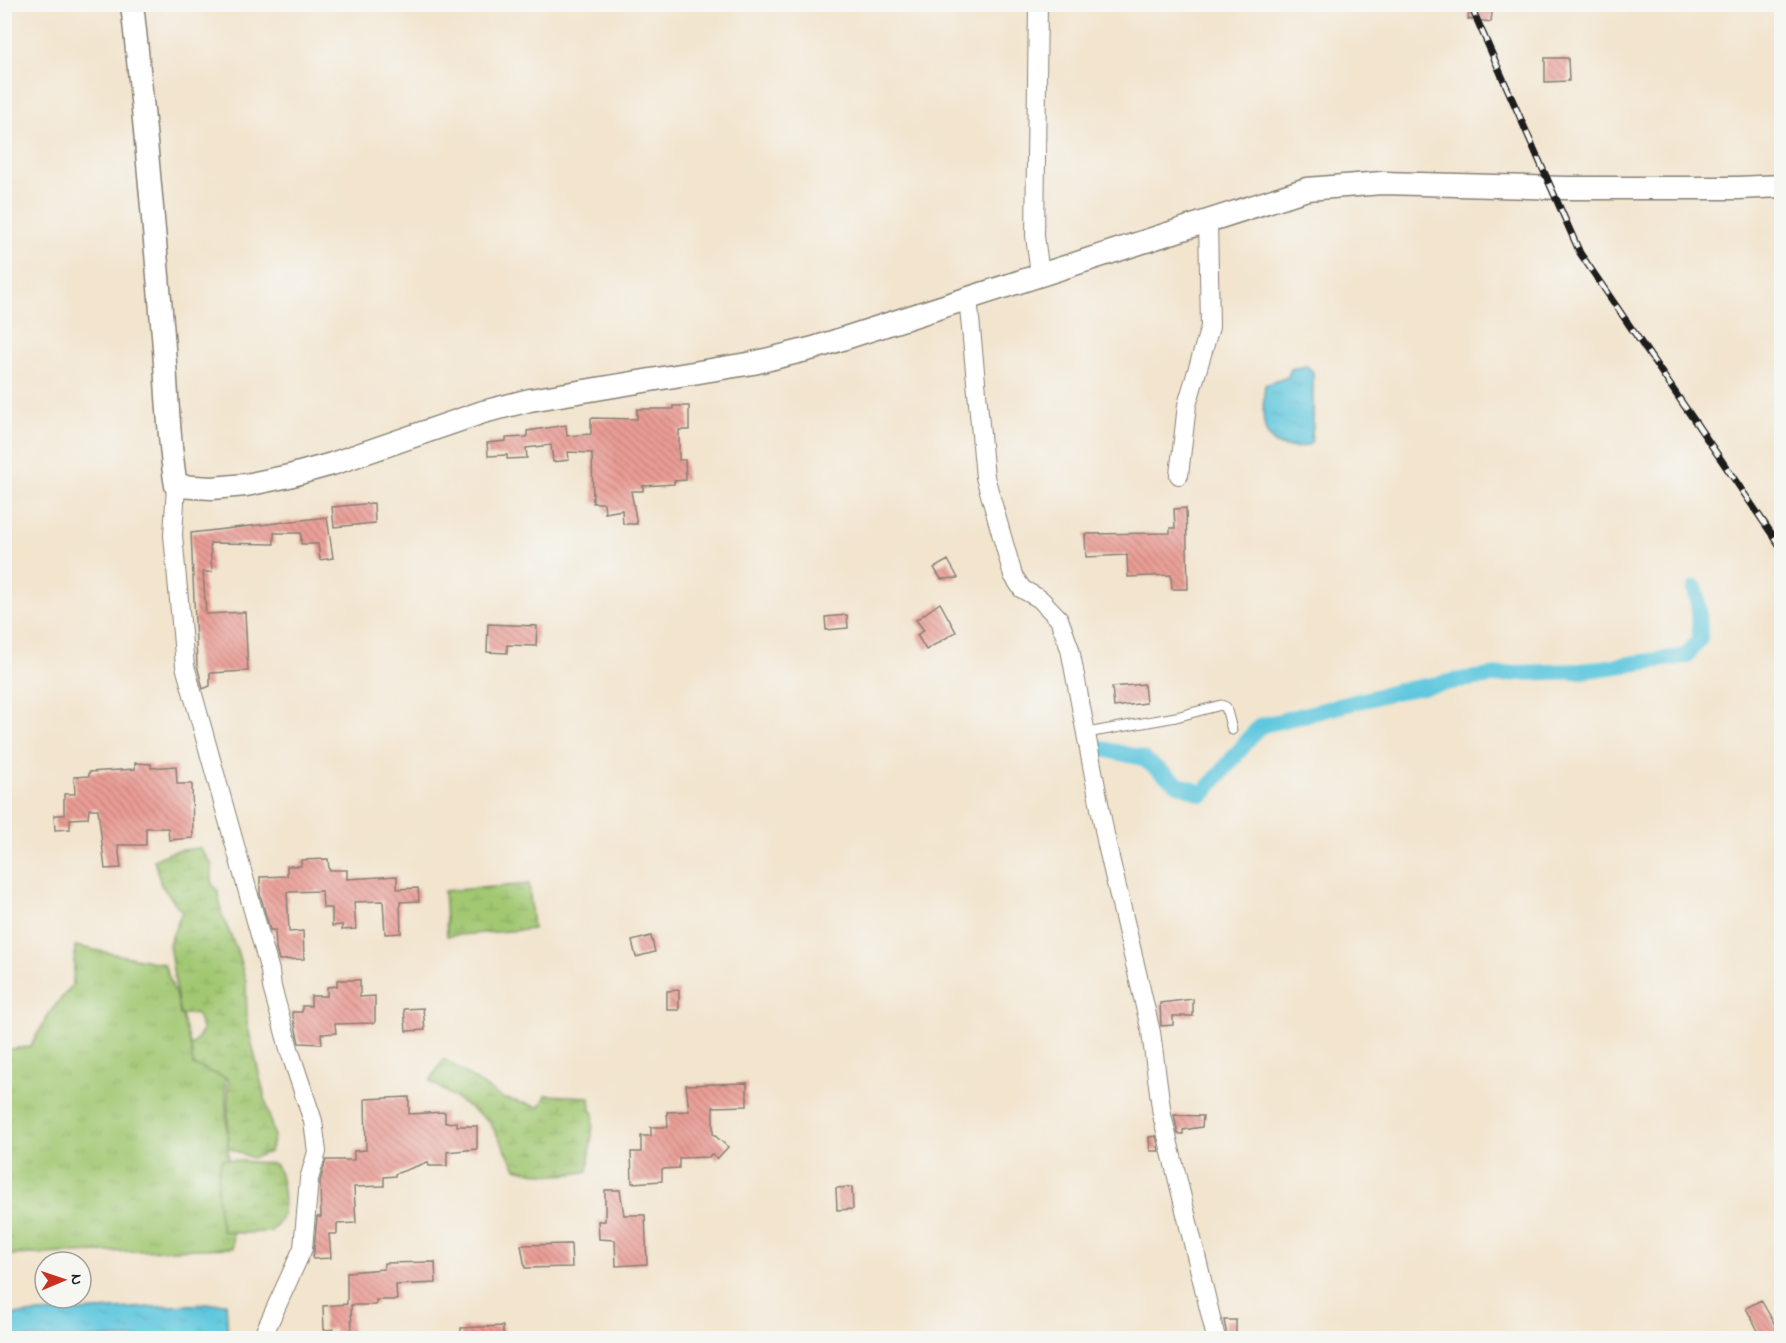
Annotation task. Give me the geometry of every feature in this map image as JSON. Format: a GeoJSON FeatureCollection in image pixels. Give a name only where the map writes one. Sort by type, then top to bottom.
{"type":"FeatureCollection","features":[{"type":"Feature","properties":{"kind":"street"},"geometry":{"type":"LineString","coordinates":[[132,4],[147,135],[168,392],[169,446],[176,486],[173,535],[185,666],[267,960],[276,1004],[314,1121],[317,1152],[309,1179],[303,1248],[262,1338]]}},
{"type":"Feature","properties":{"kind":"street"},"geometry":{"type":"LineString","coordinates":[[1038,4],[1035,236],[1040,274]]}},
{"type":"Feature","properties":{"kind":"street"},"geometry":{"type":"LineString","coordinates":[[176,486],[212,488],[246,485],[289,476],[332,464],[483,412],[530,400],[753,363],[814,348],[1307,189],[1382,183],[1566,188],[1782,186]]}},
{"type":"Feature","properties":{"kind":"street"},"geometry":{"type":"LineString","coordinates":[[1179,475],[1187,405],[1210,327],[1208,220]]}},
{"type":"Feature","properties":{"kind":"street"},"geometry":{"type":"LineString","coordinates":[[969,297],[985,477],[1013,575],[1022,590],[1040,599],[1059,619],[1070,649],[1097,782],[1107,845],[1151,1032],[1162,1115],[1216,1338]]}},
{"type":"Feature","properties":{"kind":"lane"},"geometry":{"type":"LineString","coordinates":[[1088,741],[1221,705],[1226,707],[1232,729]]}},
{"type":"Feature","properties":{"kind":"green space"},"geometry":{"type":"Polygon","coordinates":[[[200,848],[212,865],[212,884],[218,891],[222,915],[237,950],[246,982],[247,1023],[274,1136],[270,1152],[252,1158],[228,1148],[228,1079],[193,1065],[191,1047],[203,1031],[196,1013],[180,1015],[169,944],[182,912],[161,885],[154,860],[174,851],[200,848]]]}},
{"type":"Feature","properties":{"kind":"green space"},"geometry":{"type":"Polygon","coordinates":[[[529,884],[533,929],[447,936],[444,891],[529,884]]]}},
{"type":"Feature","properties":{"kind":"green space"},"geometry":{"type":"Polygon","coordinates":[[[75,946],[164,964],[191,1047],[224,1064],[233,1248],[93,1252],[93,1250],[33,1250],[33,1254],[5,1255],[4,1050],[30,1047],[49,1014],[73,984],[75,946]]]}},
{"type":"Feature","properties":{"kind":"green space"},"geometry":{"type":"Polygon","coordinates":[[[444,1059],[502,1098],[540,1107],[546,1095],[590,1097],[591,1110],[594,1113],[588,1171],[552,1175],[516,1168],[489,1121],[430,1081],[444,1059]]]}},
{"type":"Feature","properties":{"kind":"green space"},"geometry":{"type":"Polygon","coordinates":[[[222,1159],[275,1164],[282,1184],[284,1200],[280,1221],[270,1232],[222,1231],[217,1186],[222,1159]]]}},
{"type":"Feature","properties":{"kind":"water"},"geometry":{"type":"Polygon","coordinates":[[[1307,366],[1313,372],[1311,443],[1297,447],[1278,445],[1271,440],[1264,424],[1265,385],[1288,377],[1291,369],[1307,366]]]}},
{"type":"Feature","properties":{"kind":"water"},"geometry":{"type":"Polygon","coordinates":[[[226,1303],[228,1338],[5,1338],[5,1315],[226,1303]]]}},
{"type":"Feature","properties":{"kind":"building"},"geometry":{"type":"Polygon","coordinates":[[[1470,4],[1493,4],[1491,22],[1468,19],[1470,4]]]}},
{"type":"Feature","properties":{"kind":"building"},"geometry":{"type":"Polygon","coordinates":[[[1545,58],[1568,58],[1569,81],[1545,82],[1545,58]]]}},
{"type":"Feature","properties":{"kind":"building"},"geometry":{"type":"Polygon","coordinates":[[[673,406],[689,406],[689,430],[679,430],[679,460],[685,460],[686,480],[674,481],[674,484],[643,486],[643,491],[631,491],[637,524],[623,524],[622,510],[605,513],[604,503],[593,503],[592,453],[568,452],[569,460],[553,462],[551,445],[526,448],[527,458],[507,459],[507,455],[488,456],[487,443],[506,441],[506,438],[527,437],[527,431],[566,425],[567,436],[591,434],[591,418],[637,419],[637,409],[673,409],[673,406]]]}},
{"type":"Feature","properties":{"kind":"building"},"geometry":{"type":"Polygon","coordinates":[[[374,503],[375,523],[334,527],[332,507],[374,503]]]}},
{"type":"Feature","properties":{"kind":"building"},"geometry":{"type":"Polygon","coordinates":[[[1186,508],[1188,589],[1172,589],[1171,575],[1128,577],[1127,555],[1086,557],[1085,534],[1170,533],[1170,528],[1175,528],[1174,509],[1186,508]]]}},
{"type":"Feature","properties":{"kind":"building"},"geometry":{"type":"Polygon","coordinates":[[[327,517],[333,558],[320,560],[318,544],[301,544],[301,533],[274,533],[274,544],[210,543],[212,572],[203,572],[206,614],[245,612],[248,671],[210,673],[210,686],[203,689],[197,665],[191,533],[327,517]]]}},
{"type":"Feature","properties":{"kind":"building"},"geometry":{"type":"Polygon","coordinates":[[[948,560],[958,578],[941,579],[934,568],[948,560]]]}},
{"type":"Feature","properties":{"kind":"building"},"geometry":{"type":"Polygon","coordinates":[[[940,603],[956,632],[926,650],[917,635],[924,630],[916,620],[940,603]]]}},
{"type":"Feature","properties":{"kind":"building"},"geometry":{"type":"Polygon","coordinates":[[[847,615],[848,628],[826,630],[825,617],[847,615]]]}},
{"type":"Feature","properties":{"kind":"building"},"geometry":{"type":"Polygon","coordinates":[[[488,624],[537,626],[536,646],[507,645],[507,653],[487,652],[488,624]]]}},
{"type":"Feature","properties":{"kind":"building"},"geometry":{"type":"Polygon","coordinates":[[[1144,684],[1146,703],[1114,707],[1112,687],[1144,684]]]}},
{"type":"Feature","properties":{"kind":"building"},"geometry":{"type":"Polygon","coordinates":[[[135,763],[151,764],[151,768],[176,766],[177,784],[192,784],[193,838],[169,840],[168,828],[146,828],[146,845],[118,845],[121,868],[105,869],[98,809],[89,809],[88,818],[70,819],[70,829],[55,830],[54,815],[64,815],[64,794],[75,794],[74,777],[89,776],[89,772],[135,769],[135,763]]]}},
{"type":"Feature","properties":{"kind":"building"},"geometry":{"type":"Polygon","coordinates":[[[328,859],[329,870],[347,870],[347,879],[397,876],[397,889],[418,888],[419,901],[400,902],[401,933],[385,934],[383,901],[354,902],[356,929],[342,930],[342,925],[332,926],[332,908],[323,908],[322,891],[287,892],[289,932],[303,931],[304,959],[279,960],[275,930],[270,930],[260,894],[260,877],[287,876],[287,866],[301,866],[301,860],[328,859]]]}},
{"type":"Feature","properties":{"kind":"building"},"geometry":{"type":"Polygon","coordinates":[[[651,936],[655,952],[636,957],[632,941],[651,936]]]}},
{"type":"Feature","properties":{"kind":"building"},"geometry":{"type":"Polygon","coordinates":[[[337,980],[360,980],[360,997],[375,996],[375,1023],[335,1024],[336,1033],[321,1034],[322,1044],[299,1043],[292,1012],[302,1012],[302,1006],[311,1006],[311,996],[327,996],[327,987],[337,986],[337,980]]]}},
{"type":"Feature","properties":{"kind":"building"},"geometry":{"type":"Polygon","coordinates":[[[679,990],[679,1010],[667,1010],[667,991],[679,990]]]}},
{"type":"Feature","properties":{"kind":"building"},"geometry":{"type":"Polygon","coordinates":[[[1193,999],[1193,1016],[1173,1016],[1173,1025],[1161,1026],[1160,1003],[1193,999]]]}},
{"type":"Feature","properties":{"kind":"building"},"geometry":{"type":"Polygon","coordinates":[[[423,1008],[425,1030],[406,1031],[404,1009],[423,1008]]]}},
{"type":"Feature","properties":{"kind":"building"},"geometry":{"type":"Polygon","coordinates":[[[747,1083],[747,1106],[713,1107],[713,1134],[728,1147],[717,1159],[711,1154],[709,1157],[679,1158],[679,1168],[662,1169],[662,1181],[632,1183],[631,1152],[641,1152],[641,1136],[651,1136],[651,1127],[668,1127],[667,1112],[689,1111],[686,1085],[747,1083]]]}},
{"type":"Feature","properties":{"kind":"building"},"geometry":{"type":"Polygon","coordinates":[[[409,1097],[409,1114],[445,1112],[445,1123],[457,1122],[457,1126],[477,1126],[477,1149],[447,1152],[447,1166],[429,1166],[428,1162],[395,1174],[395,1176],[384,1177],[384,1186],[354,1187],[356,1223],[337,1224],[337,1234],[329,1234],[331,1258],[313,1259],[317,1217],[321,1217],[320,1181],[326,1160],[354,1160],[354,1151],[366,1150],[365,1099],[409,1097]]]}},
{"type":"Feature","properties":{"kind":"building"},"geometry":{"type":"Polygon","coordinates":[[[1174,1115],[1203,1116],[1202,1127],[1183,1130],[1183,1134],[1178,1134],[1174,1115]]]}},
{"type":"Feature","properties":{"kind":"building"},"geometry":{"type":"Polygon","coordinates":[[[1156,1136],[1159,1151],[1150,1151],[1149,1137],[1156,1136]]]}},
{"type":"Feature","properties":{"kind":"building"},"geometry":{"type":"Polygon","coordinates":[[[852,1187],[853,1209],[837,1210],[836,1188],[852,1187]]]}},
{"type":"Feature","properties":{"kind":"building"},"geometry":{"type":"Polygon","coordinates":[[[605,1190],[620,1190],[624,1215],[645,1215],[647,1264],[616,1266],[615,1240],[599,1239],[598,1221],[605,1221],[605,1190]]]}},
{"type":"Feature","properties":{"kind":"building"},"geometry":{"type":"Polygon","coordinates":[[[571,1244],[572,1267],[525,1268],[521,1245],[571,1244]]]}},
{"type":"Feature","properties":{"kind":"building"},"geometry":{"type":"Polygon","coordinates":[[[435,1262],[436,1283],[396,1285],[397,1300],[376,1300],[376,1305],[351,1305],[352,1336],[333,1336],[334,1329],[324,1330],[323,1306],[347,1304],[347,1272],[384,1269],[384,1263],[435,1262]]]}},
{"type":"Feature","properties":{"kind":"building"},"geometry":{"type":"Polygon","coordinates":[[[1761,1300],[1782,1338],[1762,1338],[1746,1308],[1761,1300]]]}},
{"type":"Feature","properties":{"kind":"building"},"geometry":{"type":"Polygon","coordinates":[[[1224,1320],[1236,1320],[1236,1336],[1227,1336],[1224,1320]]]}},
{"type":"Feature","properties":{"kind":"building"},"geometry":{"type":"Polygon","coordinates":[[[503,1326],[503,1338],[461,1338],[461,1328],[503,1326]]]}},
{"type":"Feature","properties":{"kind":"waterway"},"geometry":{"type":"LineString","coordinates":[[1099,748],[1142,758],[1178,784],[1203,794],[1260,726],[1399,691],[1467,679],[1517,673],[1582,671],[1686,656],[1700,638],[1695,588]]}},
{"type":"Feature","properties":{"kind":"railway"},"geometry":{"type":"LineString","coordinates":[[1470,4],[1580,253],[1782,549]]}}]}
